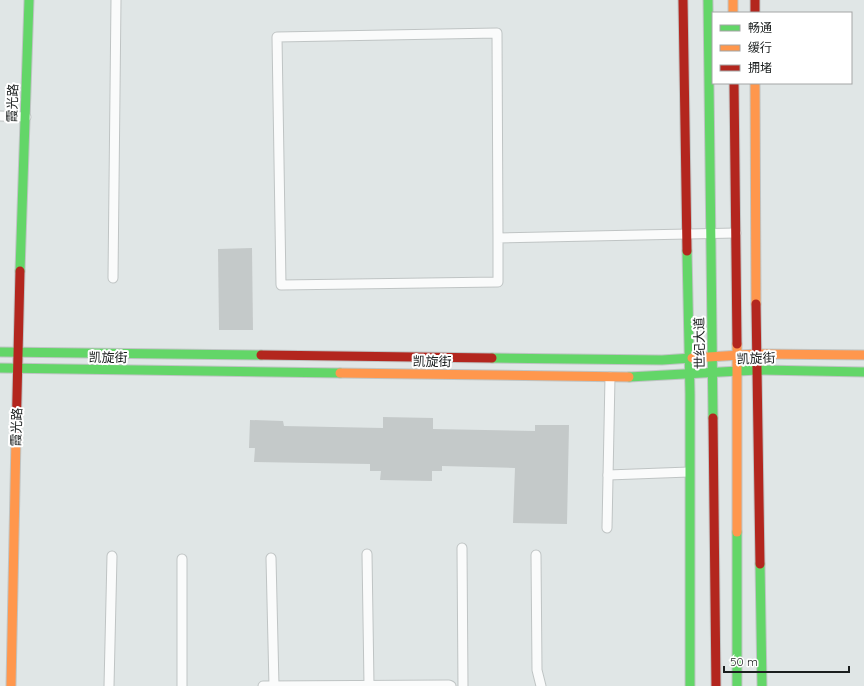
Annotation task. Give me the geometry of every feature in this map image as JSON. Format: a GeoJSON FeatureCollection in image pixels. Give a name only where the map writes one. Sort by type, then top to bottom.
{"type":"FeatureCollection","features":[{"type":"Feature","properties":{"kind":"main road","name":"霞光路"},"geometry":{"type":"LineString","coordinates":[[11,686],[17,368],[28,0]]}},
{"type":"Feature","properties":{"kind":"main road"},"geometry":{"type":"LineString","coordinates":[[683,0],[689,359],[690,686]]}},
{"type":"Feature","properties":{"kind":"main road","name":"世纪大道"},"geometry":{"type":"LineString","coordinates":[[708,0],[716,686]]}},
{"type":"Feature","properties":{"kind":"main road"},"geometry":{"type":"LineString","coordinates":[[733,0],[733,12]]}},
{"type":"Feature","properties":{"kind":"main road"},"geometry":{"type":"LineString","coordinates":[[755,0],[755,12]]}},
{"type":"Feature","properties":{"kind":"main road"},"geometry":{"type":"LineString","coordinates":[[734,84],[737,355],[737,686]]}},
{"type":"Feature","properties":{"kind":"main road"},"geometry":{"type":"LineString","coordinates":[[755,84],[756,326],[762,686]]}},
{"type":"Feature","properties":{"kind":"main road"},"geometry":{"type":"LineString","coordinates":[[30,373],[31,348]]}},
{"type":"Feature","properties":{"kind":"main road","name":"凯旋街"},"geometry":{"type":"LineString","coordinates":[[0,352],[18,352],[31,348],[610,360],[689,359],[713,356],[757,354],[864,355]]}},
{"type":"Feature","properties":{"kind":"main road","name":"凯旋街"},"geometry":{"type":"LineString","coordinates":[[0,368],[17,368],[30,373],[610,377],[689,375],[757,370],[864,372]]}},
{"type":"Feature","properties":{"kind":"lane"},"geometry":{"type":"LineString","coordinates":[[113,278],[116,0]]}},
{"type":"Feature","properties":{"kind":"lane"},"geometry":{"type":"LineString","coordinates":[[497,33],[498,238],[498,282],[281,285],[277,37],[497,33]]}},
{"type":"Feature","properties":{"kind":"lane"},"geometry":{"type":"LineString","coordinates":[[0,116],[36,117]]}},
{"type":"Feature","properties":{"kind":"lane"},"geometry":{"type":"LineString","coordinates":[[498,238],[736,233]]}},
{"type":"Feature","properties":{"kind":"lane"},"geometry":{"type":"LineString","coordinates":[[607,528],[610,377]]}},
{"type":"Feature","properties":{"kind":"lane"},"geometry":{"type":"LineString","coordinates":[[608,475],[689,472]]}},
{"type":"Feature","properties":{"kind":"lane"},"geometry":{"type":"LineString","coordinates":[[462,548],[463,686]]}},
{"type":"Feature","properties":{"kind":"lane"},"geometry":{"type":"LineString","coordinates":[[367,554],[369,685]]}},
{"type":"Feature","properties":{"kind":"lane"},"geometry":{"type":"LineString","coordinates":[[536,555],[537,670],[541,686]]}},
{"type":"Feature","properties":{"kind":"lane"},"geometry":{"type":"LineString","coordinates":[[109,686],[112,556]]}},
{"type":"Feature","properties":{"kind":"lane"},"geometry":{"type":"LineString","coordinates":[[271,558],[274,686]]}},
{"type":"Feature","properties":{"kind":"lane"},"geometry":{"type":"LineString","coordinates":[[182,559],[182,686]]}},
{"type":"Feature","properties":{"kind":"lane"},"geometry":{"type":"LineString","coordinates":[[0,623],[24,623]]}},
{"type":"Feature","properties":{"kind":"lane"},"geometry":{"type":"LineString","coordinates":[[263,686],[451,686]]}},
{"type":"Feature","properties":{"kind":"building"},"geometry":{"type":"Polygon","coordinates":[[[252,248],[253,330],[219,330],[218,249],[252,248]]]}},
{"type":"Feature","properties":{"kind":"building"},"geometry":{"type":"Polygon","coordinates":[[[383,417],[433,418],[433,429],[535,431],[535,425],[569,425],[567,524],[513,523],[515,468],[442,466],[442,471],[432,471],[432,481],[380,480],[381,471],[370,471],[370,464],[254,462],[255,448],[249,448],[250,420],[283,421],[284,426],[383,428],[383,417]]]}},
{"type":"Feature","properties":{"kind":"traffic: fast"},"geometry":{"type":"LineString","coordinates":[[20,271],[29,0]]}},
{"type":"Feature","properties":{"kind":"traffic: fast"},"geometry":{"type":"LineString","coordinates":[[708,0],[713,418]]}},
{"type":"Feature","properties":{"kind":"traffic: fast"},"geometry":{"type":"LineString","coordinates":[[687,251],[690,394],[690,686]]}},
{"type":"Feature","properties":{"kind":"traffic: fast"},"geometry":{"type":"LineString","coordinates":[[0,352],[261,355]]}},
{"type":"Feature","properties":{"kind":"traffic: fast"},"geometry":{"type":"LineString","coordinates":[[492,358],[662,360],[692,358]]}},
{"type":"Feature","properties":{"kind":"traffic: fast"},"geometry":{"type":"LineString","coordinates":[[0,368],[340,373]]}},
{"type":"Feature","properties":{"kind":"traffic: fast"},"geometry":{"type":"LineString","coordinates":[[629,377],[757,370],[864,372]]}},
{"type":"Feature","properties":{"kind":"traffic: fast"},"geometry":{"type":"LineString","coordinates":[[737,532],[737,686]]}},
{"type":"Feature","properties":{"kind":"traffic: fast"},"geometry":{"type":"LineString","coordinates":[[760,564],[762,686]]}},
{"type":"Feature","properties":{"kind":"traffic: slow"},"geometry":{"type":"LineString","coordinates":[[733,0],[733,12]]}},
{"type":"Feature","properties":{"kind":"traffic: slow"},"geometry":{"type":"LineString","coordinates":[[755,84],[756,304]]}},
{"type":"Feature","properties":{"kind":"traffic: slow"},"geometry":{"type":"LineString","coordinates":[[737,344],[737,532]]}},
{"type":"Feature","properties":{"kind":"traffic: slow"},"geometry":{"type":"LineString","coordinates":[[692,358],[757,354],[864,355]]}},
{"type":"Feature","properties":{"kind":"traffic: slow"},"geometry":{"type":"LineString","coordinates":[[340,373],[629,377]]}},
{"type":"Feature","properties":{"kind":"traffic: slow"},"geometry":{"type":"LineString","coordinates":[[11,686],[16,438]]}},
{"type":"Feature","properties":{"kind":"traffic: jam"},"geometry":{"type":"LineString","coordinates":[[683,0],[687,251]]}},
{"type":"Feature","properties":{"kind":"traffic: jam"},"geometry":{"type":"LineString","coordinates":[[755,0],[755,12]]}},
{"type":"Feature","properties":{"kind":"traffic: jam"},"geometry":{"type":"LineString","coordinates":[[734,84],[737,344]]}},
{"type":"Feature","properties":{"kind":"traffic: jam"},"geometry":{"type":"LineString","coordinates":[[16,438],[20,271]]}},
{"type":"Feature","properties":{"kind":"traffic: jam"},"geometry":{"type":"LineString","coordinates":[[756,304],[760,564]]}},
{"type":"Feature","properties":{"kind":"traffic: jam"},"geometry":{"type":"LineString","coordinates":[[261,355],[492,358]]}},
{"type":"Feature","properties":{"kind":"traffic: jam"},"geometry":{"type":"LineString","coordinates":[[713,418],[716,686]]}}]}
